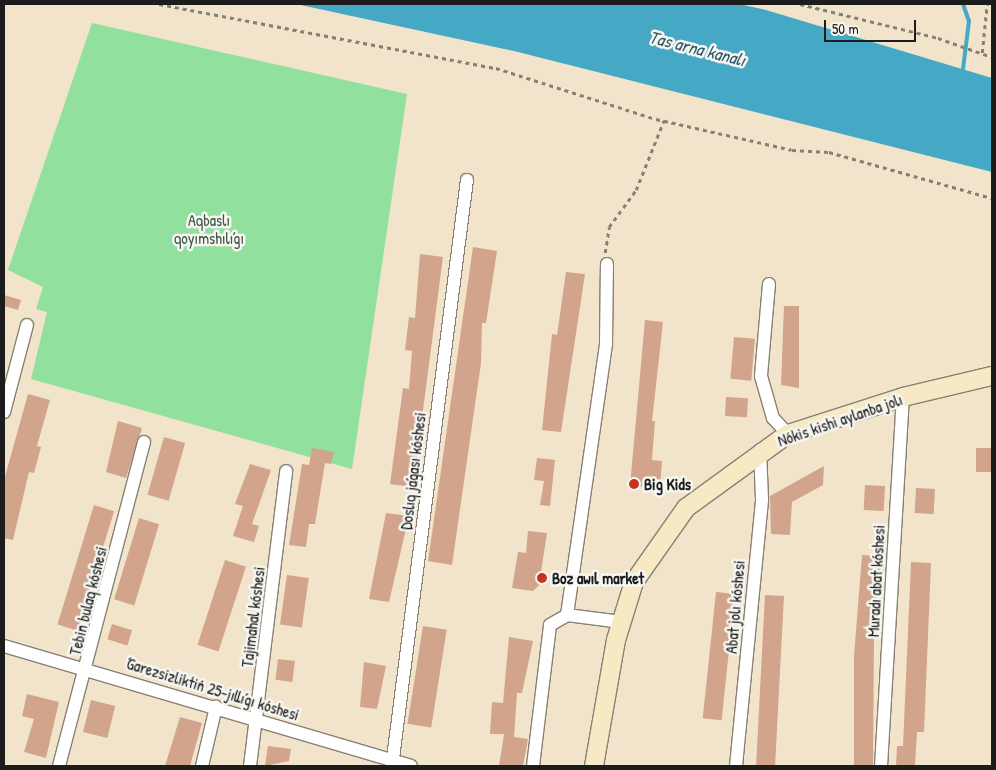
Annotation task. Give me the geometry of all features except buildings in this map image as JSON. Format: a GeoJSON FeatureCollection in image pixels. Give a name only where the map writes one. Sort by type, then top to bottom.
{"type":"FeatureCollection","features":[{"type":"Feature","properties":{"kind":"main road","name":"Nókis kishi aylanba jolı"},"geometry":{"type":"LineString","coordinates":[[594,766],[622,622],[647,559],[686,508],[760,450],[788,434],[902,397],[992,376]]}},
{"type":"Feature","properties":{"kind":"street","name":"Doslıq jaǵası kóshesi"},"geometry":{"type":"LineString","coordinates":[[392,764],[467,180]]}},
{"type":"Feature","properties":{"kind":"street"},"geometry":{"type":"LineString","coordinates":[[566,615],[606,343],[608,264]]}},
{"type":"Feature","properties":{"kind":"street"},"geometry":{"type":"LineString","coordinates":[[769,284],[761,376],[773,418],[788,434]]}},
{"type":"Feature","properties":{"kind":"street"},"geometry":{"type":"LineString","coordinates":[[4,412],[26,325]]}},
{"type":"Feature","properties":{"kind":"street","name":"Muradı abat kóshesi"},"geometry":{"type":"LineString","coordinates":[[881,766],[902,397]]}},
{"type":"Feature","properties":{"kind":"street","name":"Tebin bulaq kóshesi"},"geometry":{"type":"LineString","coordinates":[[59,766],[88,668],[144,442]]}},
{"type":"Feature","properties":{"kind":"street","name":"Abat jolı kóshesi"},"geometry":{"type":"LineString","coordinates":[[736,766],[762,499],[760,450]]}},
{"type":"Feature","properties":{"kind":"street","name":"Tajimahal kóshesi"},"geometry":{"type":"LineString","coordinates":[[250,766],[286,471]]}},
{"type":"Feature","properties":{"kind":"street"},"geometry":{"type":"LineString","coordinates":[[534,766],[550,625],[566,615],[622,622]]}},
{"type":"Feature","properties":{"kind":"street","name":"Ǵarezsizliktiń 25-jıllıǵı kóshesi"},"geometry":{"type":"LineString","coordinates":[[4,646],[88,668],[257,718],[392,764],[411,766]]}},
{"type":"Feature","properties":{"kind":"street"},"geometry":{"type":"LineString","coordinates":[[202,766],[216,707]]}},
{"type":"Feature","properties":{"kind":"path"},"geometry":{"type":"LineString","coordinates":[[159,4],[496,68],[664,120],[792,150],[829,152],[992,198]]}},
{"type":"Feature","properties":{"kind":"path"},"geometry":{"type":"LineString","coordinates":[[800,4],[992,57]]}},
{"type":"Feature","properties":{"kind":"path"},"geometry":{"type":"LineString","coordinates":[[982,54],[988,4]]}},
{"type":"Feature","properties":{"kind":"path"},"geometry":{"type":"LineString","coordinates":[[608,264],[604,247],[609,228],[640,182],[664,120]]}},
{"type":"Feature","properties":{"kind":"green space","name":"Aqbaslı qoyımshılıǵı"},"geometry":{"type":"Polygon","coordinates":[[[92,23],[407,94],[352,469],[31,379],[47,312],[36,309],[43,287],[8,270],[92,23]]]}},
{"type":"Feature","properties":{"kind":"water","name":"Tas arna kanalı"},"geometry":{"type":"Polygon","coordinates":[[[296,4],[739,4],[766,10],[992,78],[992,172],[514,51],[296,4]]]}},
{"type":"Feature","properties":{"kind":"waterway"},"geometry":{"type":"LineString","coordinates":[[963,4],[969,21],[963,69]]}},
{"type":"Feature","properties":{"kind":"place","name":"Big Kids"},"geometry":{"type":"Point","coordinates":[634,484]}},
{"type":"Feature","properties":{"kind":"place","name":"Boz awıl market"},"geometry":{"type":"Point","coordinates":[542,578]}}]}
